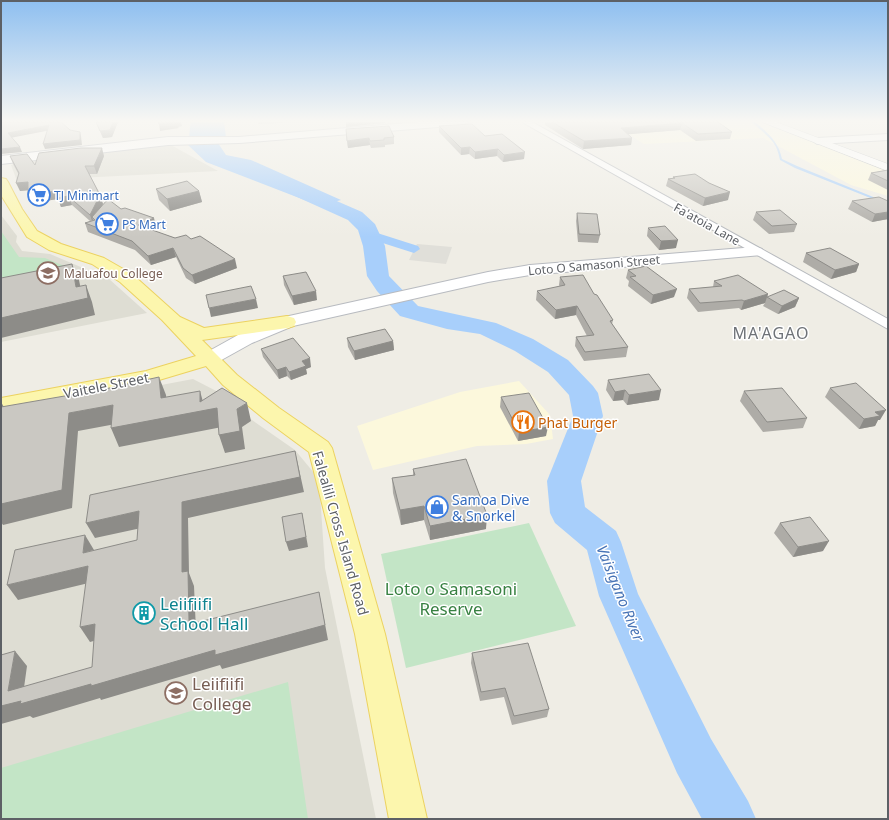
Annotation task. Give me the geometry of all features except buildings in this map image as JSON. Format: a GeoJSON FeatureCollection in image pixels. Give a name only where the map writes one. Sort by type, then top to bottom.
{"type":"FeatureCollection","features":[{"type":"Feature","properties":{"kind":"main road","name":"Falealili Cross Island Road"},"geometry":{"type":"LineString","coordinates":[[1,182],[15,209],[32,234],[55,247],[98,261],[126,278],[170,316],[230,380],[271,413],[320,448],[370,634],[408,819]]}},
{"type":"Feature","properties":{"kind":"main road","name":"Loto O Samasoni Street"},"geometry":{"type":"LineString","coordinates":[[286,322],[353,306],[530,270],[756,252]]}},
{"type":"Feature","properties":{"kind":"main road"},"geometry":{"type":"LineString","coordinates":[[170,316],[201,334],[286,322]]}},
{"type":"Feature","properties":{"kind":"main road"},"geometry":{"type":"LineString","coordinates":[[209,359],[245,339],[286,322]]}},
{"type":"Feature","properties":{"kind":"main road","name":"Vaitele Street"},"geometry":{"type":"LineString","coordinates":[[1,405],[149,377],[209,359]]}},
{"type":"Feature","properties":{"kind":"street","name":"Fa'atoia Lane"},"geometry":{"type":"LineString","coordinates":[[594,160],[888,325]]}},
{"type":"Feature","properties":{"kind":"street"},"geometry":{"type":"LineString","coordinates":[[868,160],[888,168]]}},
{"type":"Feature","properties":{"kind":"shaded area"},"geometry":{"type":"Polygon","coordinates":[[[25,160],[199,160],[218,171],[17,181],[11,165],[25,160]]]}},
{"type":"Feature","properties":{"kind":"shaded area"},"geometry":{"type":"Polygon","coordinates":[[[805,160],[862,160],[888,170],[888,196],[851,185],[805,160]]]}},
{"type":"Feature","properties":{"kind":"shaded area","name":"Maluafou College"},"geometry":{"type":"Polygon","coordinates":[[[1,215],[17,236],[16,242],[22,251],[50,254],[109,279],[147,313],[1,342],[1,215]]]}},
{"type":"Feature","properties":{"kind":"shaded area"},"geometry":{"type":"Polygon","coordinates":[[[417,244],[452,247],[446,264],[409,260],[417,244]]]}},
{"type":"Feature","properties":{"kind":"shaded area","name":"Leiifiifi College"},"geometry":{"type":"Polygon","coordinates":[[[193,379],[224,395],[249,418],[295,450],[319,479],[325,568],[376,819],[1,819],[1,439],[8,414],[193,379]]]}},
{"type":"Feature","properties":{"kind":"shaded area"},"geometry":{"type":"Polygon","coordinates":[[[519,381],[550,415],[553,439],[526,444],[477,446],[373,470],[357,426],[460,392],[519,381]]]}},
{"type":"Feature","properties":{"kind":"green space"},"geometry":{"type":"Polygon","coordinates":[[[1,231],[19,257],[45,258],[84,274],[1,293],[1,231]]]}},
{"type":"Feature","properties":{"kind":"green space","name":"Loto o Samasoni Reserve"},"geometry":{"type":"Polygon","coordinates":[[[529,523],[576,626],[406,668],[381,554],[529,523]]]}},
{"type":"Feature","properties":{"kind":"green space"},"geometry":{"type":"Polygon","coordinates":[[[288,682],[308,819],[1,819],[1,768],[288,682]]]}},
{"type":"Feature","properties":{"kind":"water"},"geometry":{"type":"Polygon","coordinates":[[[204,160],[252,160],[341,200],[320,206],[204,160]]]}},
{"type":"Feature","properties":{"kind":"waterway"},"geometry":{"type":"LineString","coordinates":[[783,160],[796,167],[888,204]]}},
{"type":"Feature","properties":{"kind":"waterway","name":"Vaisigano River"},"geometry":{"type":"LineString","coordinates":[[293,188],[355,216],[368,228],[374,246],[378,276],[385,286],[409,311],[447,321],[487,328],[524,345],[558,366],[583,393],[588,416],[564,481],[568,513],[603,542],[619,596],[694,756],[730,819]]}},
{"type":"Feature","properties":{"kind":"waterway"},"geometry":{"type":"LineString","coordinates":[[371,235],[414,249]]}},
{"type":"Feature","properties":{"kind":"place","name":"TJ Minimart"},"geometry":{"type":"Point","coordinates":[39,195]}},
{"type":"Feature","properties":{"kind":"place","name":"PS Mart"},"geometry":{"type":"Point","coordinates":[107,224]}},
{"type":"Feature","properties":{"kind":"place","name":"Maluafou College"},"geometry":{"type":"Point","coordinates":[48,273]}},
{"type":"Feature","properties":{"kind":"place","name":"Phat Burger"},"geometry":{"type":"Point","coordinates":[523,422]}},
{"type":"Feature","properties":{"kind":"place","name":"Samoa Dive & Snorkel"},"geometry":{"type":"Point","coordinates":[437,507]}},
{"type":"Feature","properties":{"kind":"place","name":"Leiifiifi School Hall"},"geometry":{"type":"Point","coordinates":[144,613]}},
{"type":"Feature","properties":{"kind":"place","name":"Leiifiifi College"},"geometry":{"type":"Point","coordinates":[176,693]}},
{"type":"Feature","properties":{"kind":"district","name":"MA'AGAO"},"geometry":{"type":"Point","coordinates":[771,333]}}]}
